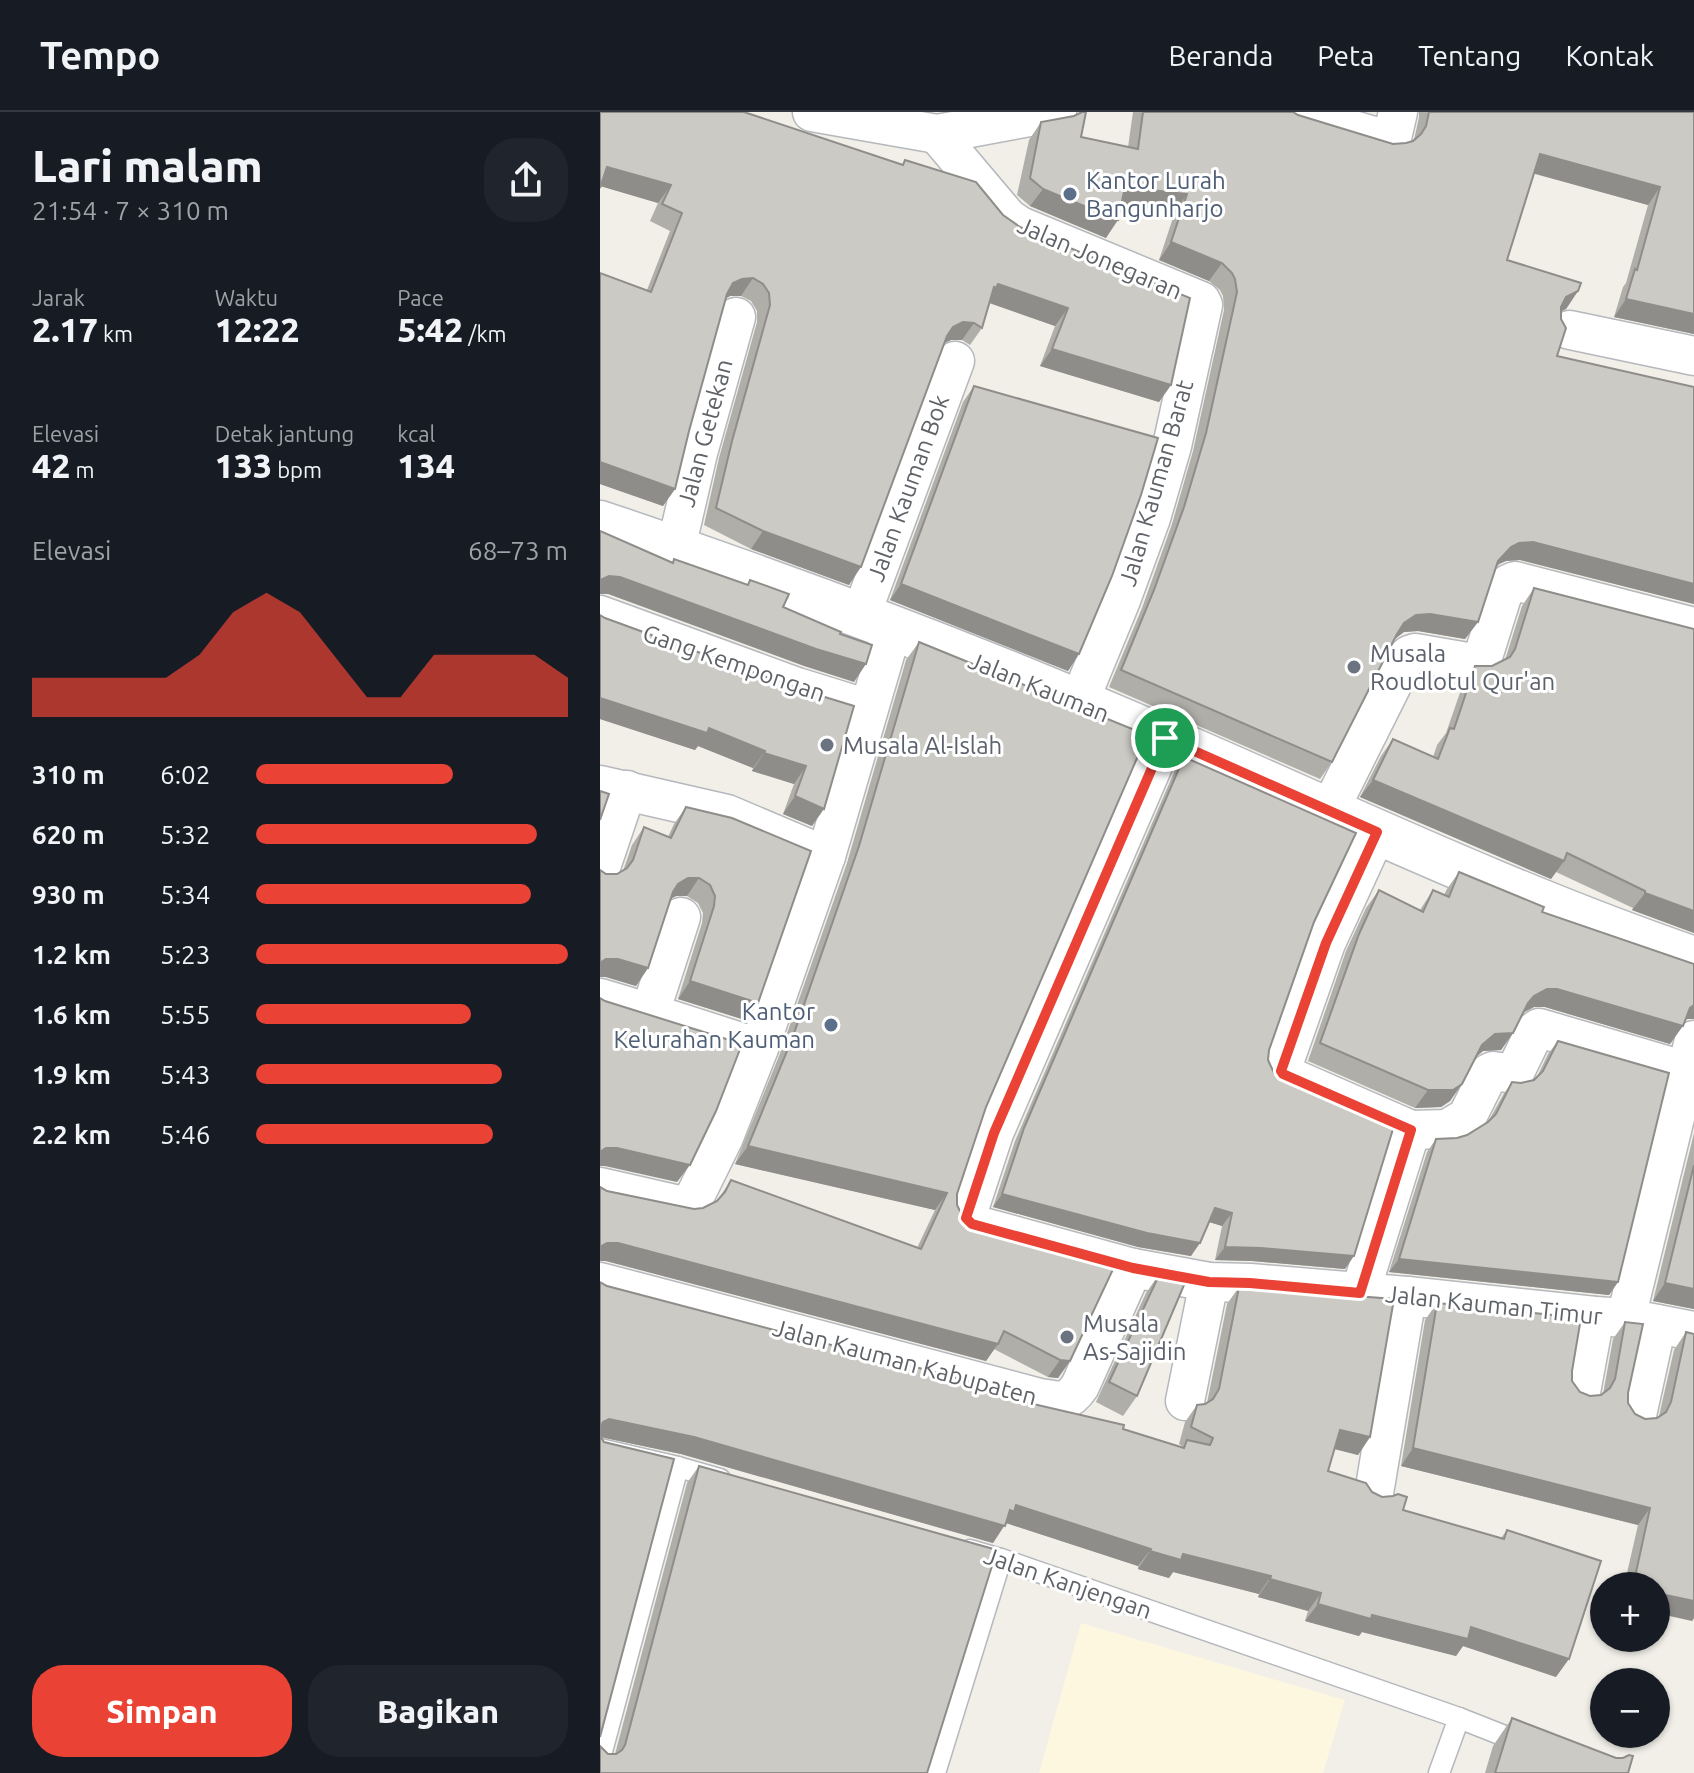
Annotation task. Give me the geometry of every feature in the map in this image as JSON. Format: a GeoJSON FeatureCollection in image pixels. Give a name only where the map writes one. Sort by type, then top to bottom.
{"type":"FeatureCollection","features":[{"type":"Feature","properties":{"kind":"street"},"geometry":{"type":"LineString","coordinates":[[812,112],[937,134],[1057,112]]}},
{"type":"Feature","properties":{"kind":"street"},"geometry":{"type":"LineString","coordinates":[[1304,115],[1387,140],[1392,138],[1398,112]]}},
{"type":"Feature","properties":{"kind":"street","name":"Jalan Jonegaran"},"geometry":{"type":"LineString","coordinates":[[937,134],[1008,218],[1020,226],[1201,301],[1203,305]]}},
{"type":"Feature","properties":{"kind":"street","name":"Jalan Kauman Barat"},"geometry":{"type":"LineString","coordinates":[[1079,702],[1151,518],[1172,446],[1203,305]]}},
{"type":"Feature","properties":{"kind":"street","name":"Jalan Getekan"},"geometry":{"type":"LineString","coordinates":[[676,548],[698,453],[736,317]]}},
{"type":"Feature","properties":{"kind":"street"},"geometry":{"type":"LineString","coordinates":[[1570,330],[1694,356]]}},
{"type":"Feature","properties":{"kind":"street","name":"Jalan Kauman Bok"},"geometry":{"type":"LineString","coordinates":[[600,1187],[679,1205],[687,1204],[693,1200],[724,1137],[759,1048],[826,856],[868,709],[877,621],[955,361]]}},
{"type":"Feature","properties":{"kind":"street","name":"Jalan Kauman"},"geometry":{"type":"LineString","coordinates":[[600,523],[877,621],[1165,738],[1610,930],[1694,959]]}},
{"type":"Feature","properties":{"kind":"street"},"geometry":{"type":"LineString","coordinates":[[1329,811],[1404,661],[1415,653],[1473,663],[1482,660],[1508,584],[1515,581],[1694,627]]}},
{"type":"Feature","properties":{"kind":"street","name":"Gang Kempongan"},"geometry":{"type":"LineString","coordinates":[[600,615],[797,687],[868,709]]}},
{"type":"Feature","properties":{"kind":"street","name":"Jalan Kauman Timur"},"geometry":{"type":"LineString","coordinates":[[1165,738],[994,1133],[966,1218],[972,1224],[1133,1268],[1209,1282],[1407,1296],[1626,1319],[1694,1331]]}},
{"type":"Feature","properties":{"kind":"street"},"geometry":{"type":"LineString","coordinates":[[600,870],[613,787],[727,814],[826,856]]}},
{"type":"Feature","properties":{"kind":"street"},"geometry":{"type":"LineString","coordinates":[[1377,832],[1326,943],[1281,1073],[1411,1130],[1447,1129],[1467,1117],[1489,1073],[1514,1074],[1539,1028],[1690,1055],[1626,1319],[1581,1392]]}},
{"type":"Feature","properties":{"kind":"street"},"geometry":{"type":"LineString","coordinates":[[650,1013],[681,917]]}},
{"type":"Feature","properties":{"kind":"street"},"geometry":{"type":"LineString","coordinates":[[600,998],[759,1048]]}},
{"type":"Feature","properties":{"kind":"street"},"geometry":{"type":"LineString","coordinates":[[1360,1293],[1411,1130]]}},
{"type":"Feature","properties":{"kind":"street","name":"Jalan Kauman Kabupaten"},"geometry":{"type":"LineString","coordinates":[[600,1282],[1040,1398],[1065,1401],[1080,1386],[1133,1268]]}},
{"type":"Feature","properties":{"kind":"street"},"geometry":{"type":"LineString","coordinates":[[1185,1401],[1209,1282]]}},
{"type":"Feature","properties":{"kind":"street"},"geometry":{"type":"LineString","coordinates":[[1374,1493],[1407,1296]]}},
{"type":"Feature","properties":{"kind":"street"},"geometry":{"type":"LineString","coordinates":[[1626,1319],[1637,1415]]}},
{"type":"Feature","properties":{"kind":"lane"},"geometry":{"type":"LineString","coordinates":[[600,1449],[740,1484]]}},
{"type":"Feature","properties":{"kind":"lane"},"geometry":{"type":"LineString","coordinates":[[600,1759],[678,1467]]}},
{"type":"Feature","properties":{"kind":"lane","name":"Jalan Kanjengan"},"geometry":{"type":"LineString","coordinates":[[955,1546],[1001,1559],[1459,1718],[1544,1751]]}},
{"type":"Feature","properties":{"kind":"lane"},"geometry":{"type":"LineString","coordinates":[[935,1773],[1001,1559]]}},
{"type":"Feature","properties":{"kind":"lane"},"geometry":{"type":"LineString","coordinates":[[1439,1773],[1459,1718]]}},
{"type":"Feature","properties":{"kind":"shaded area"},"geometry":{"type":"Polygon","coordinates":[[[1081,1623],[1345,1700],[1323,1773],[1039,1773],[1081,1623]]]}},
{"type":"Feature","properties":{"kind":"building"},"geometry":{"type":"Polygon","coordinates":[[[600,112],[744,112],[903,165],[905,160],[976,182],[1003,215],[1020,227],[1190,298],[1171,385],[1052,349],[1068,308],[998,284],[994,287],[982,328],[963,322],[953,327],[947,336],[861,567],[763,531],[716,508],[770,305],[769,293],[763,284],[753,278],[742,279],[733,283],[727,294],[675,489],[600,462],[600,273],[651,292],[682,213],[662,204],[671,185],[607,167],[600,188],[600,112]]]}},
{"type":"Feature","properties":{"kind":"building"},"geometry":{"type":"Polygon","coordinates":[[[1086,112],[1081,137],[1138,149],[1143,112],[1293,112],[1393,144],[1413,141],[1421,134],[1429,112],[1694,112],[1694,314],[1626,299],[1660,187],[1540,154],[1507,260],[1581,283],[1578,291],[1566,297],[1561,307],[1561,319],[1566,328],[1557,356],[1694,387],[1694,584],[1533,542],[1519,543],[1498,561],[1478,622],[1430,614],[1416,615],[1404,623],[1332,762],[1121,670],[1184,507],[1206,433],[1237,292],[1232,273],[1222,263],[1171,242],[1187,194],[1125,187],[1118,220],[1043,189],[1030,178],[1041,122],[1086,112]]]}},
{"type":"Feature","properties":{"kind":"building"},"geometry":{"type":"Polygon","coordinates":[[[974,386],[1158,438],[1112,576],[1079,654],[901,584],[974,386]]]}},
{"type":"Feature","properties":{"kind":"building"},"geometry":{"type":"Polygon","coordinates":[[[600,531],[673,563],[674,559],[748,585],[750,580],[789,594],[783,607],[840,634],[872,645],[866,664],[816,649],[620,577],[609,576],[600,580],[600,531]]]}},
{"type":"Feature","properties":{"kind":"building"},"geometry":{"type":"Polygon","coordinates":[[[1534,588],[1694,629],[1694,911],[1645,893],[1567,853],[1564,861],[1373,780],[1393,739],[1438,759],[1450,728],[1454,729],[1475,666],[1492,666],[1510,657],[1515,649],[1534,588]]]}},
{"type":"Feature","properties":{"kind":"building"},"geometry":{"type":"Polygon","coordinates":[[[600,615],[802,690],[854,706],[824,809],[795,796],[806,766],[764,753],[709,728],[707,733],[600,698],[600,615]]]}},
{"type":"Feature","properties":{"kind":"building"},"geometry":{"type":"Polygon","coordinates":[[[919,642],[1147,735],[986,1107],[957,1194],[957,1205],[962,1215],[978,1227],[1115,1265],[1070,1361],[1060,1360],[1004,1331],[998,1344],[618,1243],[600,1247],[600,1187],[694,1209],[717,1201],[731,1180],[921,1249],[947,1193],[748,1146],[792,1039],[859,846],[919,642]]]}},
{"type":"Feature","properties":{"kind":"building"},"geometry":{"type":"Polygon","coordinates":[[[1184,757],[1356,833],[1314,922],[1268,1060],[1274,1073],[1283,1081],[1393,1129],[1354,1256],[1225,1247],[1232,1213],[1215,1208],[1200,1243],[1147,1233],[1002,1194],[1024,1128],[1184,757]]]}},
{"type":"Feature","properties":{"kind":"building"},"geometry":{"type":"Polygon","coordinates":[[[600,791],[609,794],[600,820],[600,791]]]}},
{"type":"Feature","properties":{"kind":"building"},"geometry":{"type":"Polygon","coordinates":[[[686,807],[732,818],[811,851],[758,1003],[690,981],[715,896],[710,885],[699,878],[688,878],[678,884],[673,892],[648,968],[618,959],[606,959],[600,963],[600,870],[606,874],[617,874],[627,868],[633,860],[644,827],[671,838],[686,807]]]}},
{"type":"Feature","properties":{"kind":"building"},"geometry":{"type":"Polygon","coordinates":[[[1459,872],[1544,907],[1542,912],[1694,964],[1694,1005],[1683,1026],[1557,989],[1547,989],[1528,1003],[1513,1033],[1495,1034],[1482,1045],[1462,1084],[1453,1090],[1428,1090],[1320,1043],[1359,934],[1379,890],[1423,912],[1433,890],[1449,897],[1459,872]]]}},
{"type":"Feature","properties":{"kind":"building"},"geometry":{"type":"Polygon","coordinates":[[[600,998],[742,1044],[716,1111],[690,1165],[617,1148],[606,1148],[600,1152],[600,998]]]}},
{"type":"Feature","properties":{"kind":"building"},"geometry":{"type":"Polygon","coordinates":[[[1558,1041],[1669,1073],[1618,1282],[1399,1259],[1436,1139],[1467,1135],[1488,1122],[1496,1114],[1512,1082],[1534,1080],[1543,1071],[1558,1041]]]}},
{"type":"Feature","properties":{"kind":"building"},"geometry":{"type":"Polygon","coordinates":[[[1694,1165],[1694,1289],[1665,1283],[1694,1165]]]}},
{"type":"Feature","properties":{"kind":"building"},"geometry":{"type":"Polygon","coordinates":[[[1160,1273],[1187,1278],[1137,1396],[1109,1382],[1160,1273]]]}},
{"type":"Feature","properties":{"kind":"building"},"geometry":{"type":"Polygon","coordinates":[[[600,1282],[980,1384],[978,1389],[1124,1425],[1123,1429],[1184,1448],[1187,1440],[1210,1445],[1213,1438],[1191,1427],[1197,1405],[1213,1399],[1219,1389],[1239,1287],[1394,1299],[1370,1437],[1340,1430],[1328,1471],[1366,1483],[1372,1492],[1382,1497],[1398,1494],[1407,1497],[1403,1510],[1504,1539],[1507,1530],[1601,1561],[1597,1572],[1590,1572],[1590,1595],[1569,1659],[1471,1627],[1468,1639],[1372,1615],[1371,1619],[1318,1604],[1321,1593],[1270,1579],[1271,1576],[1183,1554],[1181,1560],[1016,1505],[1014,1512],[1010,1510],[1005,1526],[694,1437],[609,1419],[600,1428],[600,1282]]]}},
{"type":"Feature","properties":{"kind":"building"},"geometry":{"type":"Polygon","coordinates":[[[1437,1303],[1581,1318],[1572,1381],[1580,1392],[1590,1396],[1601,1395],[1615,1379],[1625,1322],[1643,1324],[1628,1403],[1635,1414],[1645,1419],[1657,1418],[1666,1412],[1671,1402],[1686,1332],[1694,1334],[1694,1601],[1670,1596],[1670,1572],[1636,1572],[1650,1508],[1413,1448],[1437,1303]]]}},
{"type":"Feature","properties":{"kind":"building"},"geometry":{"type":"Polygon","coordinates":[[[600,1436],[604,1442],[674,1459],[600,1737],[600,1436]]]}},
{"type":"Feature","properties":{"kind":"building"},"geometry":{"type":"Polygon","coordinates":[[[699,1466],[997,1550],[927,1773],[600,1773],[600,1746],[608,1754],[616,1754],[625,1745],[699,1466]]]}},
{"type":"Feature","properties":{"kind":"building"},"geometry":{"type":"Polygon","coordinates":[[[1512,1718],[1616,1758],[1633,1756],[1628,1773],[1495,1773],[1512,1718]]]}},
{"type":"Feature","properties":{"kind":"place","name":"Kantor Lurah Bangunharjo"},"geometry":{"type":"Point","coordinates":[1070,194]}},
{"type":"Feature","properties":{"kind":"place","name":"Musala Roudlotul Qur'an"},"geometry":{"type":"Point","coordinates":[1354,667]}},
{"type":"Feature","properties":{"kind":"place","name":"Musala Al-Islah"},"geometry":{"type":"Point","coordinates":[827,745]}},
{"type":"Feature","properties":{"kind":"place","name":"Kantor Kelurahan Kauman"},"geometry":{"type":"Point","coordinates":[831,1025]}},
{"type":"Feature","properties":{"kind":"place","name":"Musala As-Sajidin"},"geometry":{"type":"Point","coordinates":[1067,1337]}},
{"type":"Feature","properties":{"kind":"route"},"geometry":{"type":"LineString","coordinates":[[1165,738],[1377,832],[1326,943],[1281,1071],[1411,1130],[1360,1293],[1209,1282],[1133,1268],[972,1224],[966,1218],[994,1133],[1165,738]]}}]}
